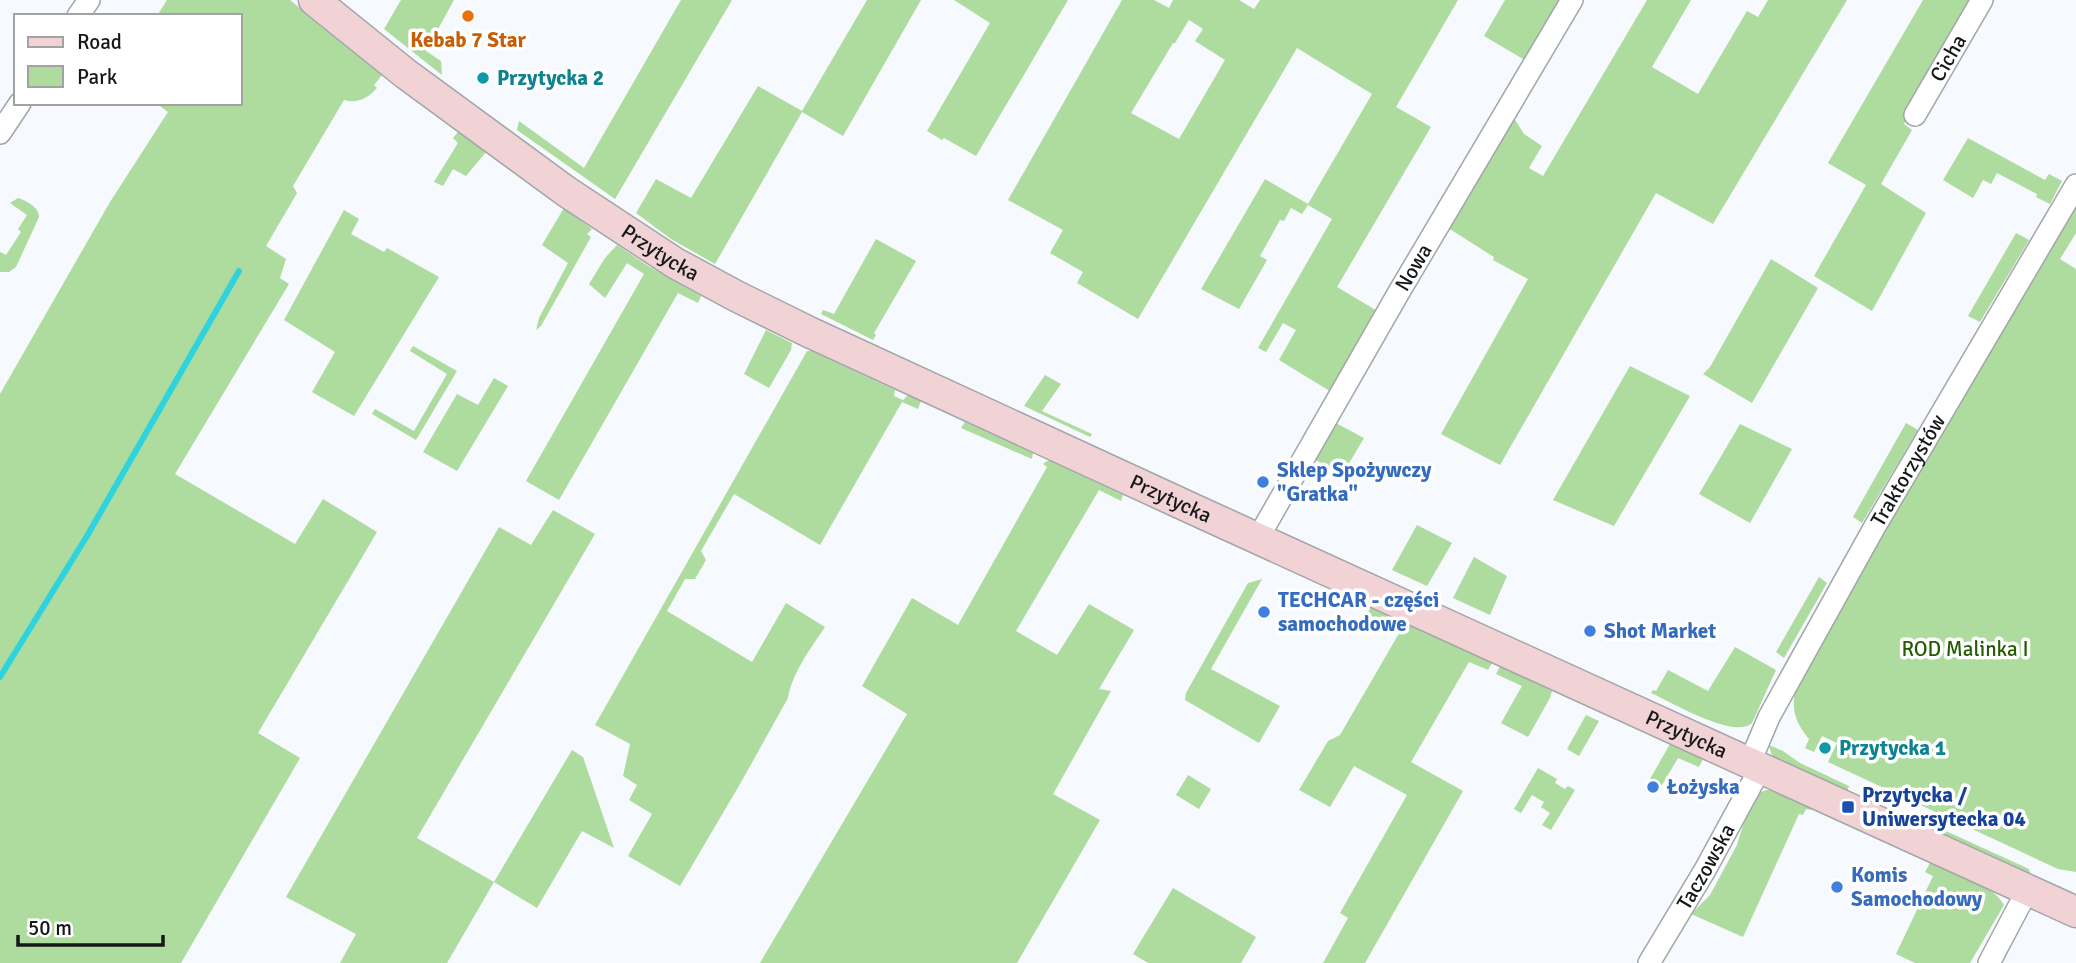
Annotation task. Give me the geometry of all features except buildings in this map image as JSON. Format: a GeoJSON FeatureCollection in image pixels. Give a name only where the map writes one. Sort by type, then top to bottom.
{"type":"FeatureCollection","features":[{"type":"Feature","properties":{"kind":"main road","name":"Przytycka"},"geometry":{"type":"LineString","coordinates":[[320,2],[406,74],[493,139],[618,227],[675,263],[809,332],[2076,912]]}},
{"type":"Feature","properties":{"kind":"street","name":"Nowa"},"geometry":{"type":"LineString","coordinates":[[1258,538],[1399,292],[1572,0]]}},
{"type":"Feature","properties":{"kind":"street","name":"Cicha"},"geometry":{"type":"LineString","coordinates":[[1915,115],[1982,0]]}},
{"type":"Feature","properties":{"kind":"street"},"geometry":{"type":"LineString","coordinates":[[0,133],[19,105]]}},
{"type":"Feature","properties":{"kind":"street","name":"Traktorzystów"},"geometry":{"type":"LineString","coordinates":[[1756,765],[1769,717],[1868,540],[2076,185]]}},
{"type":"Feature","properties":{"kind":"street","name":"Taczowska"},"geometry":{"type":"LineString","coordinates":[[1650,963],[1705,870],[1756,765]]}},
{"type":"Feature","properties":{"kind":"street"},"geometry":{"type":"LineString","coordinates":[[1989,963],[2028,889]]}},
{"type":"Feature","properties":{"kind":"green space"},"geometry":{"type":"Polygon","coordinates":[[[167,0],[290,0],[382,75],[374,85],[377,88],[366,97],[358,101],[344,100],[293,186],[297,193],[266,246],[286,259],[280,278],[289,284],[175,474],[295,544],[323,499],[377,532],[258,733],[300,758],[181,963],[0,963],[0,394],[110,202],[168,112],[159,105],[242,105],[242,14],[158,14],[167,0]]]}},
{"type":"Feature","properties":{"kind":"green space"},"geometry":{"type":"Polygon","coordinates":[[[401,0],[454,0],[426,51],[441,61],[442,75],[384,29],[401,0]]]}},
{"type":"Feature","properties":{"kind":"green space"},"geometry":{"type":"Polygon","coordinates":[[[681,0],[732,0],[615,199],[517,130],[519,121],[584,168],[681,0]]]}},
{"type":"Feature","properties":{"kind":"green space"},"geometry":{"type":"Polygon","coordinates":[[[867,0],[921,0],[843,136],[802,112],[715,264],[671,239],[636,213],[656,179],[691,198],[758,86],[802,111],[867,0]]]}},
{"type":"Feature","properties":{"kind":"green space"},"geometry":{"type":"Polygon","coordinates":[[[954,0],[1068,0],[976,156],[927,131],[990,23],[954,0]]]}},
{"type":"Feature","properties":{"kind":"green space"},"geometry":{"type":"Polygon","coordinates":[[[1122,0],[1154,0],[1169,8],[1173,0],[1239,0],[1254,9],[1260,0],[1458,0],[1396,107],[1431,127],[1337,287],[1379,312],[1333,393],[1279,360],[1296,330],[1283,323],[1266,352],[1258,348],[1332,219],[1308,205],[1302,214],[1291,208],[1284,221],[1280,220],[1260,256],[1267,260],[1239,309],[1201,289],[1265,179],[1308,204],[1372,94],[1297,48],[1138,319],[1077,283],[1083,272],[1050,253],[1063,230],[1008,200],[1122,0]],[[1189,20],[1131,113],[1179,139],[1225,60],[1195,41],[1203,29],[1189,20]]]}},
{"type":"Feature","properties":{"kind":"green space"},"geometry":{"type":"Polygon","coordinates":[[[1505,0],[1563,0],[1528,62],[1484,36],[1505,0]]]}},
{"type":"Feature","properties":{"kind":"green space"},"geometry":{"type":"Polygon","coordinates":[[[1647,0],[1691,0],[1652,67],[1698,94],[1747,11],[1758,17],[1768,0],[1847,0],[1713,224],[1656,193],[1500,465],[1441,434],[1528,279],[1493,260],[1494,257],[1445,226],[1514,118],[1524,134],[1542,146],[1529,168],[1543,176],[1647,0]]]}},
{"type":"Feature","properties":{"kind":"green space"},"geometry":{"type":"Polygon","coordinates":[[[1923,0],[1973,0],[1904,124],[1912,130],[1881,184],[1926,213],[1872,311],[1814,276],[1866,185],[1828,163],[1923,0]]]}},
{"type":"Feature","properties":{"kind":"green space"},"geometry":{"type":"Polygon","coordinates":[[[458,132],[486,152],[466,176],[453,169],[443,186],[434,182],[458,143],[453,138],[458,132]]]}},
{"type":"Feature","properties":{"kind":"green space"},"geometry":{"type":"Polygon","coordinates":[[[1968,138],[2045,180],[2049,174],[2062,181],[2050,204],[1997,173],[1991,184],[1983,180],[1973,198],[1943,180],[1968,138]]]}},
{"type":"Feature","properties":{"kind":"green space"},"geometry":{"type":"Polygon","coordinates":[[[18,198],[35,207],[39,217],[16,267],[9,272],[0,272],[0,252],[6,255],[21,232],[18,229],[27,215],[10,203],[18,198]]]}},
{"type":"Feature","properties":{"kind":"green space","name":"ROD Malinka I"},"geometry":{"type":"Polygon","coordinates":[[[2076,204],[2076,233],[2060,259],[2076,269],[2076,872],[2058,869],[1828,762],[1837,743],[1822,736],[1814,752],[1805,748],[1809,739],[1795,714],[1794,698],[1802,670],[2076,204]]]}},
{"type":"Feature","properties":{"kind":"green space"},"geometry":{"type":"Polygon","coordinates":[[[564,208],[592,229],[587,234],[591,237],[541,326],[536,330],[539,318],[568,263],[542,245],[564,208]]]}},
{"type":"Feature","properties":{"kind":"green space"},"geometry":{"type":"Polygon","coordinates":[[[344,210],[359,219],[351,234],[384,252],[387,248],[439,277],[354,416],[312,392],[335,352],[284,320],[344,210]]]}},
{"type":"Feature","properties":{"kind":"green space"},"geometry":{"type":"Polygon","coordinates":[[[2016,233],[2029,240],[1980,322],[1968,316],[2016,233]]]}},
{"type":"Feature","properties":{"kind":"green space"},"geometry":{"type":"Polygon","coordinates":[[[876,239],[916,261],[874,333],[876,335],[873,340],[821,314],[823,310],[834,314],[876,239]]]}},
{"type":"Feature","properties":{"kind":"green space"},"geometry":{"type":"Polygon","coordinates":[[[617,245],[701,296],[698,303],[678,293],[559,500],[526,481],[644,274],[627,263],[605,298],[589,284],[605,258],[617,245]]]}},
{"type":"Feature","properties":{"kind":"green space"},"geometry":{"type":"Polygon","coordinates":[[[1771,259],[1818,288],[1752,403],[1703,374],[1710,367],[1771,259]]]}},
{"type":"Feature","properties":{"kind":"green space"},"geometry":{"type":"Polygon","coordinates":[[[766,330],[792,343],[791,350],[769,388],[744,374],[766,330]]]}},
{"type":"Feature","properties":{"kind":"green space"},"geometry":{"type":"Polygon","coordinates":[[[413,346],[457,371],[416,440],[372,414],[375,409],[414,431],[447,374],[410,351],[413,346]]]}},
{"type":"Feature","properties":{"kind":"green space"},"geometry":{"type":"Polygon","coordinates":[[[807,351],[895,390],[894,396],[903,400],[908,395],[921,401],[918,409],[902,402],[820,545],[734,494],[701,551],[706,560],[695,579],[685,579],[667,611],[752,662],[786,603],[825,627],[803,661],[788,698],[680,886],[628,856],[652,814],[629,800],[637,785],[623,776],[630,744],[595,725],[807,351]]]}},
{"type":"Feature","properties":{"kind":"green space"},"geometry":{"type":"Polygon","coordinates":[[[1630,366],[1690,396],[1614,526],[1553,500],[1630,366]]]}},
{"type":"Feature","properties":{"kind":"green space"},"geometry":{"type":"Polygon","coordinates":[[[1045,375],[1061,384],[1042,411],[1092,434],[1090,437],[1024,406],[1045,375]]]}},
{"type":"Feature","properties":{"kind":"green space"},"geometry":{"type":"Polygon","coordinates":[[[494,378],[508,386],[457,471],[423,452],[457,394],[478,405],[494,378]]]}},
{"type":"Feature","properties":{"kind":"green space"},"geometry":{"type":"Polygon","coordinates":[[[1332,421],[1364,438],[1342,475],[1312,458],[1332,421]]]}},
{"type":"Feature","properties":{"kind":"green space"},"geometry":{"type":"Polygon","coordinates":[[[965,422],[1033,453],[1032,459],[961,428],[965,422]]]}},
{"type":"Feature","properties":{"kind":"green space"},"geometry":{"type":"Polygon","coordinates":[[[1906,423],[1918,430],[1862,523],[1853,517],[1906,423]]]}},
{"type":"Feature","properties":{"kind":"green space"},"geometry":{"type":"Polygon","coordinates":[[[1740,424],[1792,449],[1750,523],[1699,494],[1740,424]]]}},
{"type":"Feature","properties":{"kind":"green space"},"geometry":{"type":"Polygon","coordinates":[[[1047,461],[1123,495],[1121,501],[1099,490],[1016,631],[1057,655],[1089,604],[1134,630],[1099,689],[1111,691],[1053,794],[1100,820],[1017,963],[760,963],[907,714],[862,686],[912,598],[958,625],[1047,467],[1043,464],[1047,461]]]}},
{"type":"Feature","properties":{"kind":"green space"},"geometry":{"type":"Polygon","coordinates":[[[553,510],[595,534],[417,838],[494,882],[447,963],[340,963],[356,934],[286,897],[499,527],[531,545],[553,510]]]}},
{"type":"Feature","properties":{"kind":"green space"},"geometry":{"type":"Polygon","coordinates":[[[1417,525],[1452,543],[1427,586],[1392,570],[1417,525]]]}},
{"type":"Feature","properties":{"kind":"green space"},"geometry":{"type":"Polygon","coordinates":[[[1474,557],[1507,576],[1490,615],[1453,598],[1474,557]]]}},
{"type":"Feature","properties":{"kind":"green space"},"geometry":{"type":"Polygon","coordinates":[[[1819,577],[1827,583],[1784,658],[1776,652],[1819,577]]]}},
{"type":"Feature","properties":{"kind":"green space"},"geometry":{"type":"Polygon","coordinates":[[[1262,579],[1211,669],[1280,706],[1259,743],[1185,700],[1186,693],[1248,583],[1262,579]]]}},
{"type":"Feature","properties":{"kind":"green space"},"geometry":{"type":"Polygon","coordinates":[[[1371,607],[1492,663],[1488,670],[1469,662],[1411,762],[1463,791],[1365,963],[1323,963],[1348,918],[1340,913],[1407,795],[1354,766],[1330,807],[1299,790],[1328,741],[1340,735],[1401,630],[1367,614],[1371,607]]]}},
{"type":"Feature","properties":{"kind":"green space"},"geometry":{"type":"Polygon","coordinates":[[[1735,647],[1776,670],[1752,723],[1744,727],[1732,727],[1718,723],[1651,693],[1656,691],[1668,670],[1708,691],[1735,647]]]}},
{"type":"Feature","properties":{"kind":"green space"},"geometry":{"type":"Polygon","coordinates":[[[1500,666],[1552,691],[1528,737],[1501,723],[1522,686],[1496,674],[1500,666]]]}},
{"type":"Feature","properties":{"kind":"green space"},"geometry":{"type":"Polygon","coordinates":[[[1586,715],[1599,721],[1579,756],[1567,749],[1586,715]]]}},
{"type":"Feature","properties":{"kind":"green space"},"geometry":{"type":"Polygon","coordinates":[[[1670,744],[1703,759],[1699,767],[1678,758],[1662,785],[1650,779],[1670,744]]]}},
{"type":"Feature","properties":{"kind":"green space"},"geometry":{"type":"Polygon","coordinates":[[[1769,745],[1849,786],[1846,794],[1779,763],[1771,753],[1769,745]]]}},
{"type":"Feature","properties":{"kind":"green space"},"geometry":{"type":"Polygon","coordinates":[[[572,750],[583,757],[614,848],[582,831],[537,908],[494,882],[572,750]]]}},
{"type":"Feature","properties":{"kind":"green space"},"geometry":{"type":"Polygon","coordinates":[[[1538,768],[1557,779],[1555,783],[1565,789],[1568,786],[1575,790],[1551,830],[1542,825],[1550,813],[1541,807],[1544,802],[1532,795],[1521,813],[1514,809],[1538,768]]]}},
{"type":"Feature","properties":{"kind":"green space"},"geometry":{"type":"Polygon","coordinates":[[[1188,775],[1211,789],[1199,809],[1176,795],[1188,775]]]}},
{"type":"Feature","properties":{"kind":"green space"},"geometry":{"type":"Polygon","coordinates":[[[1766,790],[1782,791],[1812,807],[1811,810],[1806,809],[1803,815],[1799,814],[1743,937],[1691,914],[1710,895],[1737,845],[1744,822],[1756,799],[1766,790]]]}},
{"type":"Feature","properties":{"kind":"green space"},"geometry":{"type":"Polygon","coordinates":[[[1902,811],[2029,869],[2028,877],[1899,819],[1902,811]]]}},
{"type":"Feature","properties":{"kind":"green space"},"geometry":{"type":"Polygon","coordinates":[[[1931,861],[1982,884],[1999,897],[2004,905],[1970,963],[1915,963],[1896,954],[1933,876],[1925,872],[1931,861]]]}},
{"type":"Feature","properties":{"kind":"green space"},"geometry":{"type":"Polygon","coordinates":[[[1173,888],[1256,937],[1241,963],[1148,963],[1133,954],[1173,888]]]}},
{"type":"Feature","properties":{"kind":"waterway"},"geometry":{"type":"LineString","coordinates":[[0,677],[87,536],[239,271]]}},
{"type":"Feature","properties":{"kind":"place","name":"Kebab 7 Star"},"geometry":{"type":"Point","coordinates":[468,16]}},
{"type":"Feature","properties":{"kind":"place","name":"Przytycka 2"},"geometry":{"type":"Point","coordinates":[483,78]}},
{"type":"Feature","properties":{"kind":"place","name":"Sklep Spożywczy \"Gratka\""},"geometry":{"type":"Point","coordinates":[1263,482]}},
{"type":"Feature","properties":{"kind":"place","name":"TECHCAR - części samochodowe"},"geometry":{"type":"Point","coordinates":[1264,612]}},
{"type":"Feature","properties":{"kind":"place","name":"Shot Market"},"geometry":{"type":"Point","coordinates":[1590,631]}},
{"type":"Feature","properties":{"kind":"place","name":"Przytycka 1"},"geometry":{"type":"Point","coordinates":[1825,748]}},
{"type":"Feature","properties":{"kind":"place","name":"Łożyska"},"geometry":{"type":"Point","coordinates":[1653,787]}},
{"type":"Feature","properties":{"kind":"place","name":"Przytycka / Uniwersytecka 04"},"geometry":{"type":"Point","coordinates":[1848,807]}},
{"type":"Feature","properties":{"kind":"place","name":"Komis Samochodowy"},"geometry":{"type":"Point","coordinates":[1837,887]}}]}
